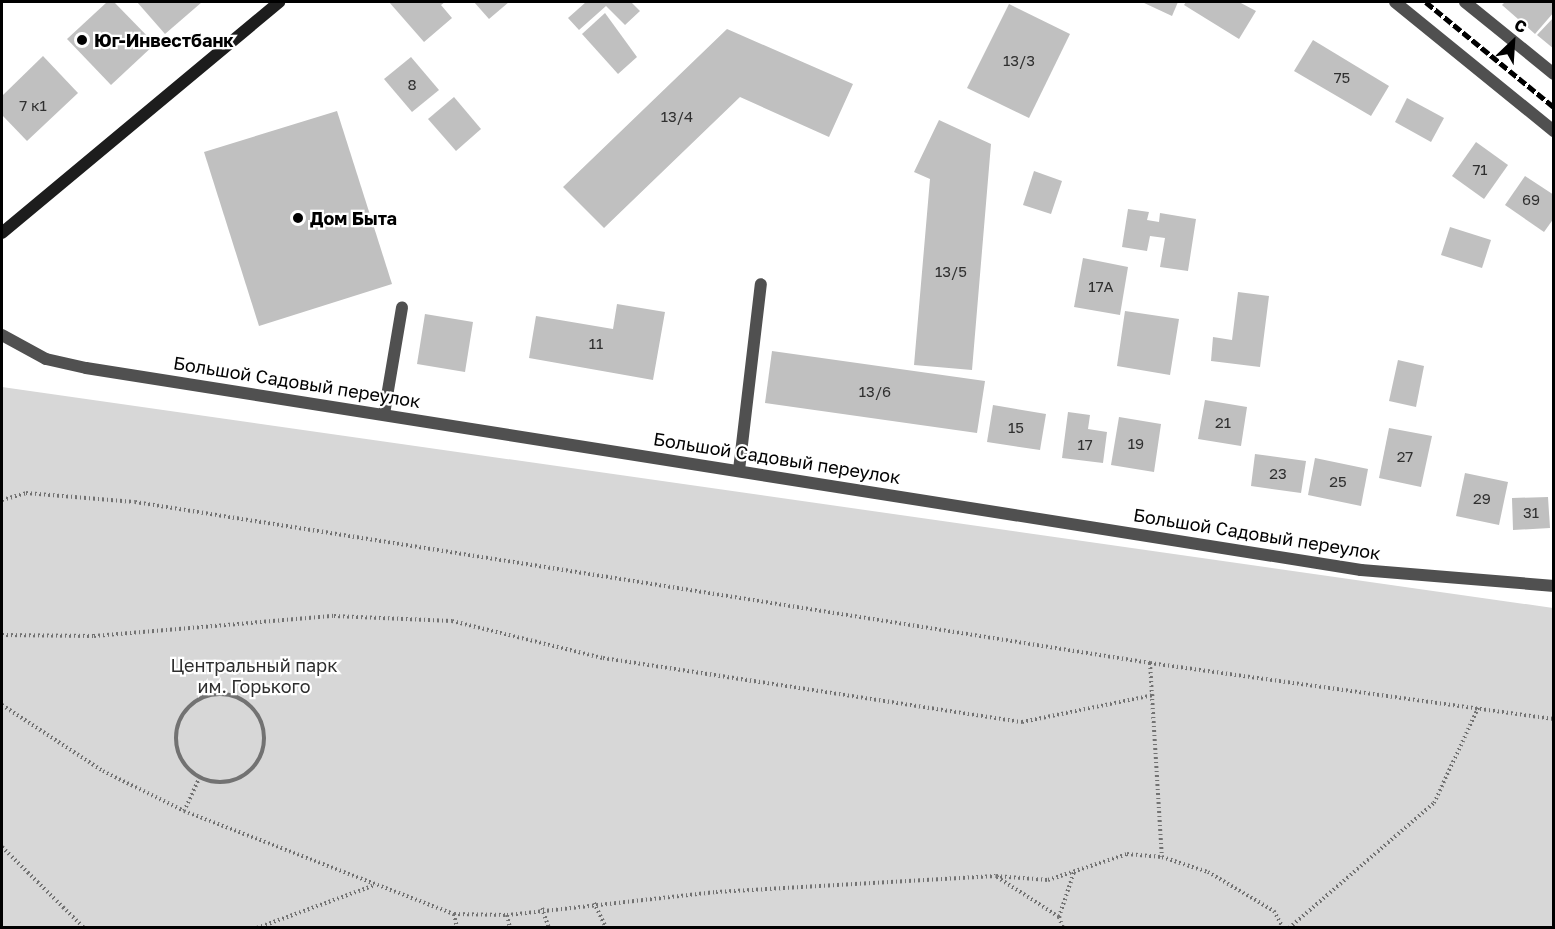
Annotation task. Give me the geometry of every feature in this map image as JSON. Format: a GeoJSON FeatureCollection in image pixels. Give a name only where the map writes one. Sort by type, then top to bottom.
{"type":"FeatureCollection","features":[{"type":"Feature","properties":{"kind":"street"},"geometry":{"type":"LineString","coordinates":[[2,233],[279,2]]}},
{"type":"Feature","properties":{"kind":"street"},"geometry":{"type":"LineString","coordinates":[[1395,2],[1554,131]]}},
{"type":"Feature","properties":{"kind":"street"},"geometry":{"type":"LineString","coordinates":[[1465,2],[1554,74]]}},
{"type":"Feature","properties":{"kind":"street"},"geometry":{"type":"LineString","coordinates":[[739,470],[761,284]]}},
{"type":"Feature","properties":{"kind":"street"},"geometry":{"type":"LineString","coordinates":[[384,414],[402,308]]}},
{"type":"Feature","properties":{"kind":"street","name":"Большой Садовый переулок"},"geometry":{"type":"LineString","coordinates":[[2,335],[46,359],[86,368],[1361,570],[1554,586]]}},
{"type":"Feature","properties":{"kind":"path"},"geometry":{"type":"LineString","coordinates":[[2,500],[26,493],[135,502],[1149,663],[1554,719]]}},
{"type":"Feature","properties":{"kind":"path"},"geometry":{"type":"LineString","coordinates":[[2,635],[94,636],[334,616],[452,621],[603,658],[1022,722],[1154,695]]}},
{"type":"Feature","properties":{"kind":"path"},"geometry":{"type":"LineString","coordinates":[[1149,663],[1154,695],[1162,857]]}},
{"type":"Feature","properties":{"kind":"path"},"geometry":{"type":"LineString","coordinates":[[213,694],[239,699],[251,707],[264,731],[259,758],[240,777],[200,777],[181,758],[176,745],[180,718],[194,703],[213,694]]}},
{"type":"Feature","properties":{"kind":"path"},"geometry":{"type":"LineString","coordinates":[[2,705],[103,771],[184,811],[454,914],[507,915],[542,908],[594,903],[996,876],[1048,880],[1127,854],[1162,857],[1241,889],[1274,911],[1283,927]]}},
{"type":"Feature","properties":{"kind":"path"},"geometry":{"type":"LineString","coordinates":[[1289,927],[1434,803],[1478,708]]}},
{"type":"Feature","properties":{"kind":"path"},"geometry":{"type":"LineString","coordinates":[[184,811],[200,777]]}},
{"type":"Feature","properties":{"kind":"path"},"geometry":{"type":"LineString","coordinates":[[2,848],[84,927]]}},
{"type":"Feature","properties":{"kind":"path"},"geometry":{"type":"LineString","coordinates":[[1059,917],[1074,872]]}},
{"type":"Feature","properties":{"kind":"path"},"geometry":{"type":"LineString","coordinates":[[996,876],[1059,917],[1063,927]]}},
{"type":"Feature","properties":{"kind":"path"},"geometry":{"type":"LineString","coordinates":[[257,927],[376,884]]}},
{"type":"Feature","properties":{"kind":"path"},"geometry":{"type":"LineString","coordinates":[[594,903],[606,927]]}},
{"type":"Feature","properties":{"kind":"path"},"geometry":{"type":"LineString","coordinates":[[542,908],[549,927]]}},
{"type":"Feature","properties":{"kind":"path"},"geometry":{"type":"LineString","coordinates":[[454,914],[457,927]]}},
{"type":"Feature","properties":{"kind":"path"},"geometry":{"type":"LineString","coordinates":[[507,915],[510,927]]}},
{"type":"Feature","properties":{"kind":"green space","name":"Центральный парк им. Горького"},"geometry":{"type":"Polygon","coordinates":[[[2,387],[1553,608],[1553,927],[2,927],[2,387]]]}},
{"type":"Feature","properties":{"kind":"building"},"geometry":{"type":"Polygon","coordinates":[[[107,2],[114,2],[155,44],[111,85],[67,39],[107,2]]]}},
{"type":"Feature","properties":{"kind":"building"},"geometry":{"type":"Polygon","coordinates":[[[137,2],[202,2],[165,34],[137,2]]]}},
{"type":"Feature","properties":{"kind":"building"},"geometry":{"type":"Polygon","coordinates":[[[389,2],[445,2],[441,5],[452,18],[424,42],[389,2]]]}},
{"type":"Feature","properties":{"kind":"building"},"geometry":{"type":"Polygon","coordinates":[[[474,2],[509,2],[489,19],[474,2]]]}},
{"type":"Feature","properties":{"kind":"building"},"geometry":{"type":"Polygon","coordinates":[[[586,2],[631,2],[640,11],[625,25],[606,6],[579,30],[568,18],[586,2]]]}},
{"type":"Feature","properties":{"kind":"building"},"geometry":{"type":"Polygon","coordinates":[[[1142,2],[1178,2],[1172,16],[1142,2]]]}},
{"type":"Feature","properties":{"kind":"building"},"geometry":{"type":"Polygon","coordinates":[[[1186,2],[1239,2],[1256,11],[1239,39],[1184,5],[1186,2]]]}},
{"type":"Feature","properties":{"kind":"building"},"geometry":{"type":"Polygon","coordinates":[[[1505,2],[1554,2],[1554,12],[1535,34],[1502,5],[1505,2]]]}},
{"type":"Feature","properties":{"kind":"building"},"geometry":{"type":"Polygon","coordinates":[[[1009,4],[1070,34],[1029,118],[967,88],[1009,4]]]}},
{"type":"Feature","properties":{"kind":"building"},"geometry":{"type":"Polygon","coordinates":[[[605,13],[637,57],[618,74],[582,34],[605,13]]]}},
{"type":"Feature","properties":{"kind":"building"},"geometry":{"type":"Polygon","coordinates":[[[1554,17],[1554,49],[1537,35],[1554,17]]]}},
{"type":"Feature","properties":{"kind":"building"},"geometry":{"type":"Polygon","coordinates":[[[727,29],[853,84],[829,137],[740,97],[604,228],[563,187],[727,29]]]}},
{"type":"Feature","properties":{"kind":"building"},"geometry":{"type":"Polygon","coordinates":[[[1313,40],[1389,86],[1371,116],[1294,71],[1313,40]]]}},
{"type":"Feature","properties":{"kind":"building"},"geometry":{"type":"Polygon","coordinates":[[[43,56],[78,93],[27,141],[2,115],[2,96],[43,56]]]}},
{"type":"Feature","properties":{"kind":"building"},"geometry":{"type":"Polygon","coordinates":[[[411,57],[439,90],[412,112],[384,79],[411,57]]]}},
{"type":"Feature","properties":{"kind":"building"},"geometry":{"type":"Polygon","coordinates":[[[454,97],[481,129],[456,151],[428,119],[454,97]]]}},
{"type":"Feature","properties":{"kind":"building"},"geometry":{"type":"Polygon","coordinates":[[[1407,98],[1444,118],[1431,142],[1395,122],[1407,98]]]}},
{"type":"Feature","properties":{"kind":"building","name":"Дом Быта"},"geometry":{"type":"Polygon","coordinates":[[[337,111],[392,284],[259,326],[204,152],[337,111]]]}},
{"type":"Feature","properties":{"kind":"building"},"geometry":{"type":"Polygon","coordinates":[[[939,120],[991,144],[972,370],[914,365],[930,179],[914,172],[939,120]]]}},
{"type":"Feature","properties":{"kind":"building"},"geometry":{"type":"Polygon","coordinates":[[[1476,142],[1508,165],[1484,199],[1452,176],[1476,142]]]}},
{"type":"Feature","properties":{"kind":"building"},"geometry":{"type":"Polygon","coordinates":[[[1034,171],[1062,181],[1051,214],[1023,205],[1034,171]]]}},
{"type":"Feature","properties":{"kind":"building"},"geometry":{"type":"Polygon","coordinates":[[[1525,176],[1554,195],[1554,218],[1544,232],[1505,205],[1525,176]]]}},
{"type":"Feature","properties":{"kind":"building"},"geometry":{"type":"Polygon","coordinates":[[[1128,209],[1149,212],[1147,220],[1159,222],[1160,213],[1196,219],[1188,271],[1160,267],[1165,238],[1150,236],[1147,251],[1122,247],[1128,209]]]}},
{"type":"Feature","properties":{"kind":"building"},"geometry":{"type":"Polygon","coordinates":[[[1450,227],[1491,240],[1482,268],[1441,255],[1450,227]]]}},
{"type":"Feature","properties":{"kind":"building"},"geometry":{"type":"Polygon","coordinates":[[[1083,258],[1128,267],[1120,315],[1074,307],[1083,258]]]}},
{"type":"Feature","properties":{"kind":"building"},"geometry":{"type":"Polygon","coordinates":[[[1238,292],[1269,296],[1260,367],[1211,361],[1213,337],[1232,340],[1238,292]]]}},
{"type":"Feature","properties":{"kind":"building"},"geometry":{"type":"Polygon","coordinates":[[[617,304],[665,312],[653,380],[529,358],[536,316],[613,329],[617,304]]]}},
{"type":"Feature","properties":{"kind":"building"},"geometry":{"type":"Polygon","coordinates":[[[1125,311],[1179,319],[1170,375],[1117,366],[1125,311]]]}},
{"type":"Feature","properties":{"kind":"building"},"geometry":{"type":"Polygon","coordinates":[[[425,314],[473,322],[465,372],[417,364],[425,314]]]}},
{"type":"Feature","properties":{"kind":"building"},"geometry":{"type":"Polygon","coordinates":[[[772,351],[985,381],[977,433],[765,403],[772,351]]]}},
{"type":"Feature","properties":{"kind":"building"},"geometry":{"type":"Polygon","coordinates":[[[1398,360],[1424,366],[1416,407],[1389,401],[1398,360]]]}},
{"type":"Feature","properties":{"kind":"building"},"geometry":{"type":"Polygon","coordinates":[[[1205,400],[1247,407],[1241,446],[1198,439],[1205,400]]]}},
{"type":"Feature","properties":{"kind":"building"},"geometry":{"type":"Polygon","coordinates":[[[993,405],[1046,414],[1040,450],[987,442],[993,405]]]}},
{"type":"Feature","properties":{"kind":"building"},"geometry":{"type":"Polygon","coordinates":[[[1068,412],[1090,415],[1088,429],[1107,432],[1103,463],[1062,458],[1068,412]]]}},
{"type":"Feature","properties":{"kind":"building"},"geometry":{"type":"Polygon","coordinates":[[[1119,417],[1161,424],[1154,472],[1111,465],[1119,417]]]}},
{"type":"Feature","properties":{"kind":"building"},"geometry":{"type":"Polygon","coordinates":[[[1389,428],[1432,436],[1421,487],[1379,478],[1389,428]]]}},
{"type":"Feature","properties":{"kind":"building"},"geometry":{"type":"Polygon","coordinates":[[[1255,454],[1306,461],[1301,493],[1251,486],[1255,454]]]}},
{"type":"Feature","properties":{"kind":"building"},"geometry":{"type":"Polygon","coordinates":[[[1315,458],[1368,469],[1361,506],[1308,495],[1315,458]]]}},
{"type":"Feature","properties":{"kind":"building"},"geometry":{"type":"Polygon","coordinates":[[[1465,473],[1508,482],[1499,525],[1456,516],[1465,473]]]}},
{"type":"Feature","properties":{"kind":"building"},"geometry":{"type":"Polygon","coordinates":[[[1548,497],[1550,528],[1513,530],[1512,498],[1548,497]]]}},
{"type":"Feature","properties":{"kind":"railway"},"geometry":{"type":"LineString","coordinates":[[1426,2],[1554,107]]}},
{"type":"Feature","properties":{"kind":"place","name":"Юг-Инвестбанк"},"geometry":{"type":"Point","coordinates":[82,40]}},
{"type":"Feature","properties":{"kind":"place","name":"Дом Быта"},"geometry":{"type":"Point","coordinates":[298,218]}}]}
